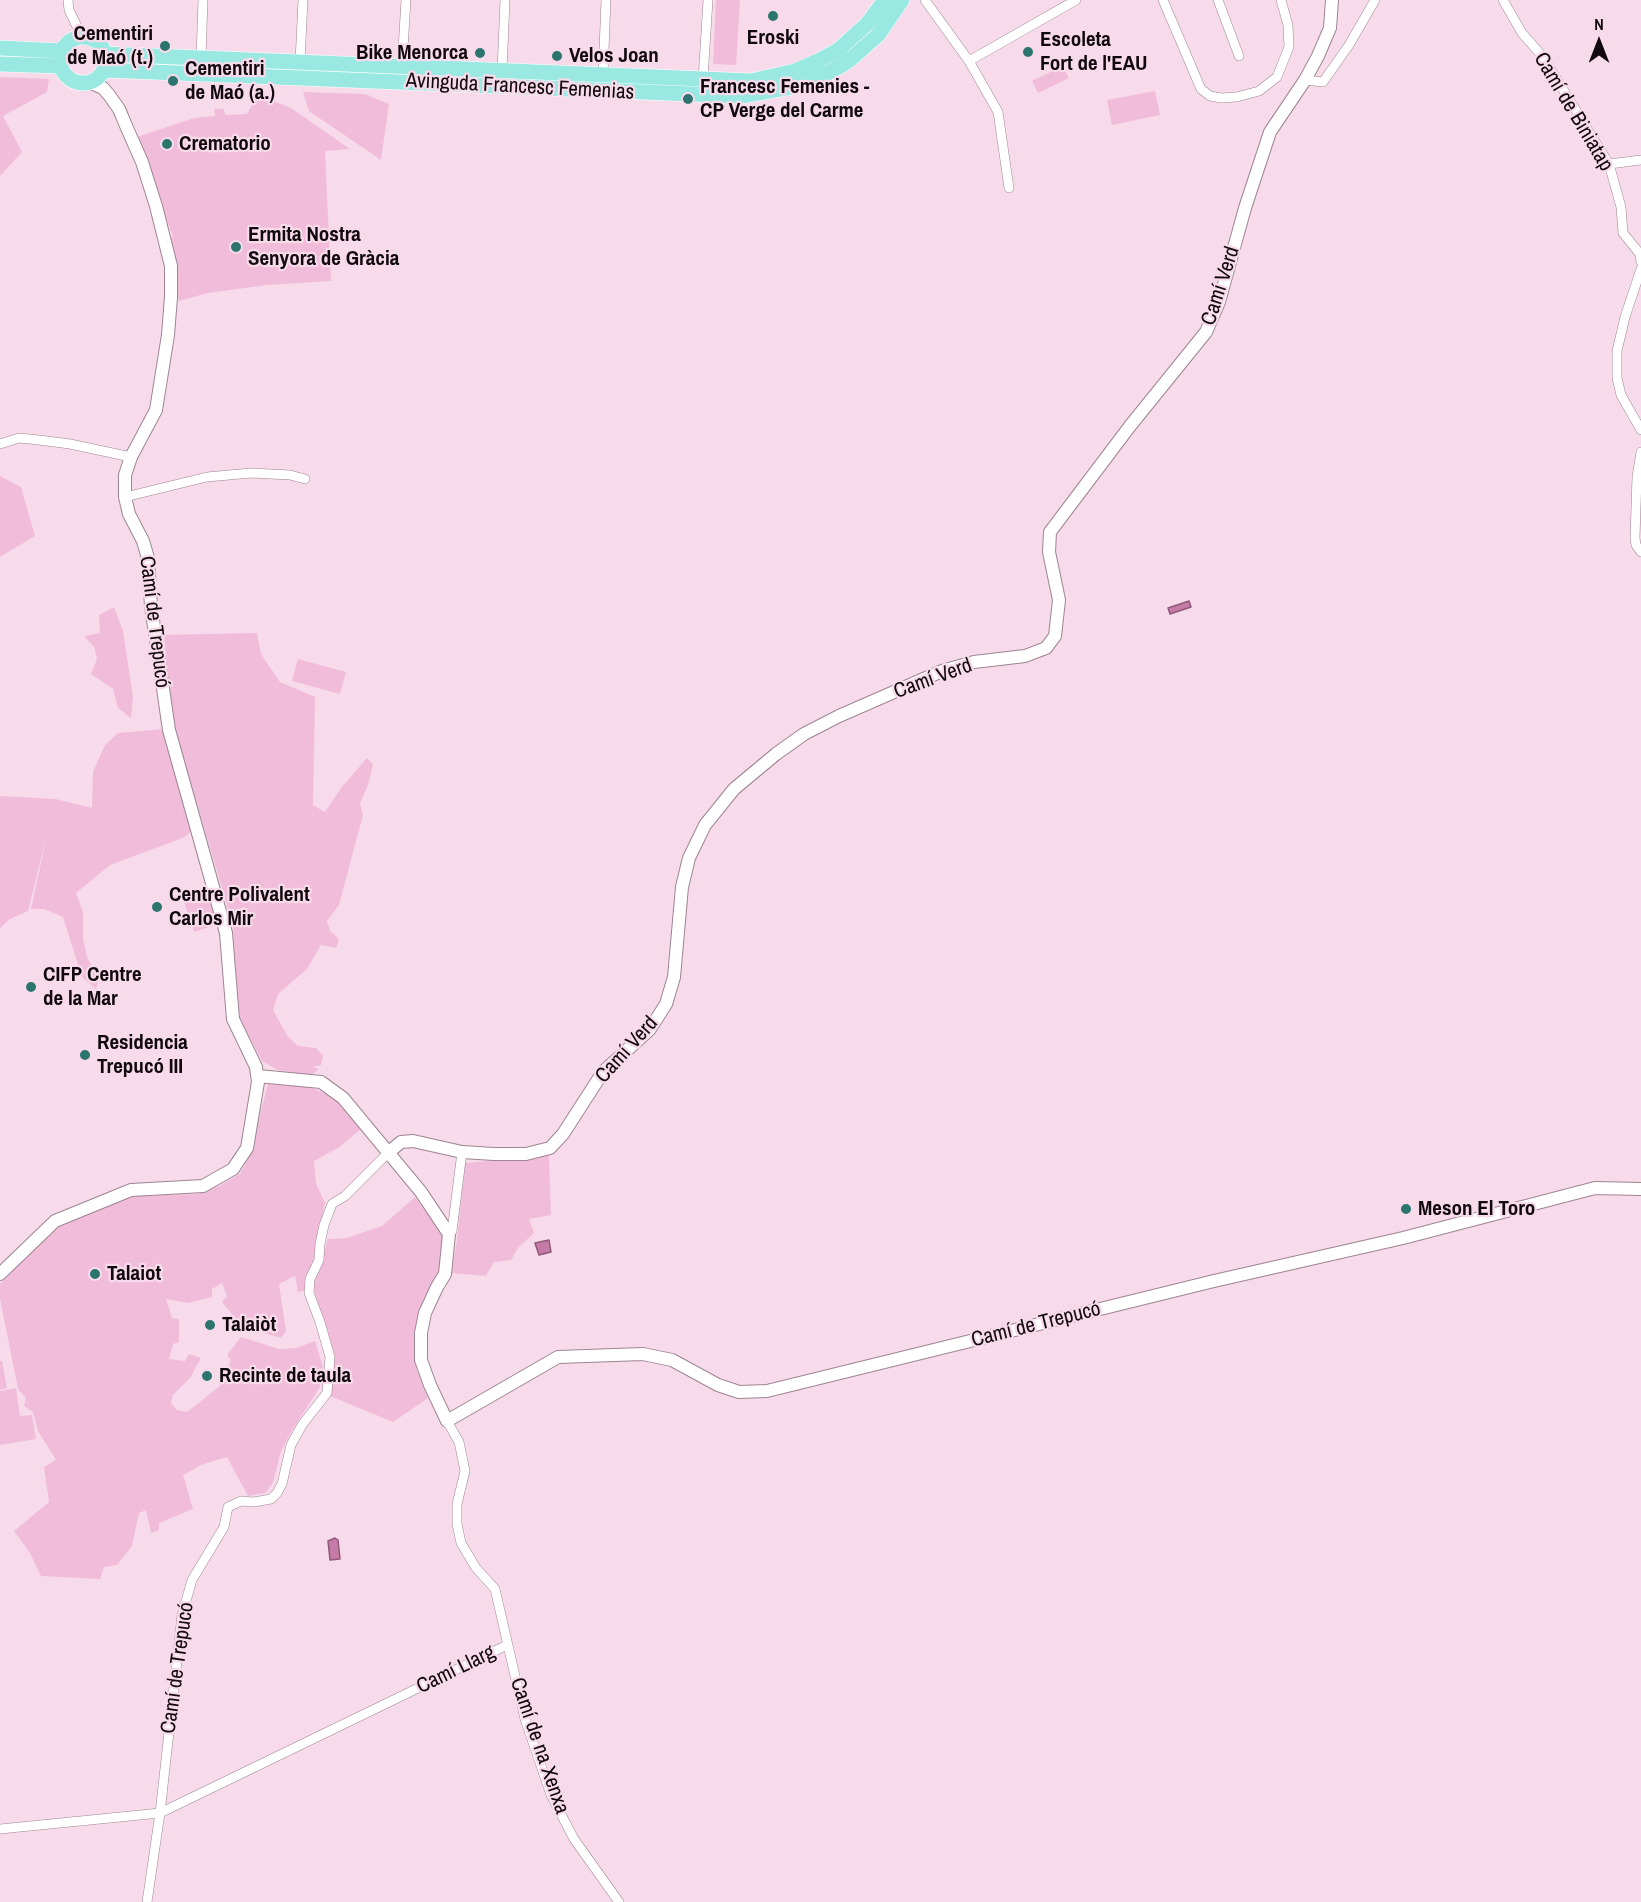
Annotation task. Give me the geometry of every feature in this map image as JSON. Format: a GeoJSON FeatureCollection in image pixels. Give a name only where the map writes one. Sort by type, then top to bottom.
{"type":"FeatureCollection","features":[{"type":"Feature","properties":{"kind":"main road","name":"Avinguda Francesc Femenias"},"geometry":{"type":"LineString","coordinates":[[105,54],[751,81],[789,73],[838,50],[867,24],[885,0]]}},
{"type":"Feature","properties":{"kind":"main road","name":"Avinguda Francesc Femenias"},"geometry":{"type":"LineString","coordinates":[[104,70],[748,96],[796,86],[828,74],[852,58],[878,35],[902,0]]}},
{"type":"Feature","properties":{"kind":"main road"},"geometry":{"type":"LineString","coordinates":[[82,37],[88,37],[99,43],[105,54],[104,70],[89,82],[69,78],[62,59],[67,44],[82,37]]}},
{"type":"Feature","properties":{"kind":"main road"},"geometry":{"type":"LineString","coordinates":[[0,48],[62,59]]}},
{"type":"Feature","properties":{"kind":"main road"},"geometry":{"type":"LineString","coordinates":[[0,64],[62,59]]}},
{"type":"Feature","properties":{"kind":"street"},"geometry":{"type":"LineString","coordinates":[[68,0],[69,10],[82,37]]}},
{"type":"Feature","properties":{"kind":"street"},"geometry":{"type":"LineString","coordinates":[[201,57],[203,0]]}},
{"type":"Feature","properties":{"kind":"street"},"geometry":{"type":"LineString","coordinates":[[300,62],[303,0]]}},
{"type":"Feature","properties":{"kind":"street"},"geometry":{"type":"LineString","coordinates":[[402,66],[406,0]]}},
{"type":"Feature","properties":{"kind":"street"},"geometry":{"type":"LineString","coordinates":[[502,70],[505,0]]}},
{"type":"Feature","properties":{"kind":"street"},"geometry":{"type":"LineString","coordinates":[[603,74],[606,0]]}},
{"type":"Feature","properties":{"kind":"street"},"geometry":{"type":"LineString","coordinates":[[703,79],[708,0]]}},
{"type":"Feature","properties":{"kind":"street"},"geometry":{"type":"LineString","coordinates":[[925,0],[969,61],[998,112],[1009,188]]}},
{"type":"Feature","properties":{"kind":"street"},"geometry":{"type":"LineString","coordinates":[[969,61],[1077,0]]}},
{"type":"Feature","properties":{"kind":"street"},"geometry":{"type":"LineString","coordinates":[[1163,0],[1200,89],[1210,96],[1221,98],[1259,91],[1277,77],[1289,47],[1288,25],[1281,0]]}},
{"type":"Feature","properties":{"kind":"street"},"geometry":{"type":"LineString","coordinates":[[1218,0],[1239,56]]}},
{"type":"Feature","properties":{"kind":"street","name":"Camí Verd"},"geometry":{"type":"LineString","coordinates":[[389,1152],[401,1142],[413,1141],[462,1152],[494,1154],[526,1154],[550,1148],[563,1134],[603,1072],[650,1029],[666,1004],[674,977],[682,887],[689,858],[705,825],[734,789],[804,734],[908,686],[942,671],[974,662],[1025,656],[1046,648],[1055,636],[1059,600],[1049,552],[1050,532],[1130,426],[1206,332],[1219,302],[1245,208],[1270,132],[1305,80],[1330,28],[1332,0]]}},
{"type":"Feature","properties":{"kind":"street"},"geometry":{"type":"LineString","coordinates":[[1305,80],[1323,82],[1375,0]]}},
{"type":"Feature","properties":{"kind":"street","name":"Camí de Biniatap"},"geometry":{"type":"LineString","coordinates":[[1503,0],[1522,33],[1543,57],[1609,164],[1621,207],[1623,233],[1640,254],[1641,262]]}},
{"type":"Feature","properties":{"kind":"street","name":"Camí de Trepucó"},"geometry":{"type":"LineString","coordinates":[[89,82],[103,88],[119,110],[142,162],[171,266],[169,326],[156,411],[131,457],[125,475],[125,497],[129,514],[148,558],[151,606],[169,730],[226,933],[233,1018],[258,1076]]}},
{"type":"Feature","properties":{"kind":"street"},"geometry":{"type":"LineString","coordinates":[[1609,164],[1641,160]]}},
{"type":"Feature","properties":{"kind":"street"},"geometry":{"type":"LineString","coordinates":[[1641,269],[1617,351],[1617,378],[1622,395],[1641,430]]}},
{"type":"Feature","properties":{"kind":"street"},"geometry":{"type":"LineString","coordinates":[[0,444],[19,438],[70,444],[131,457]]}},
{"type":"Feature","properties":{"kind":"street"},"geometry":{"type":"LineString","coordinates":[[1641,452],[1637,477],[1635,538],[1636,545],[1641,552]]}},
{"type":"Feature","properties":{"kind":"street"},"geometry":{"type":"LineString","coordinates":[[125,497],[207,477],[251,473],[290,475],[305,479]]}},
{"type":"Feature","properties":{"kind":"street"},"geometry":{"type":"LineString","coordinates":[[0,1274],[55,1221],[131,1190],[203,1186],[233,1169],[247,1148],[258,1076],[321,1082],[343,1098],[421,1192],[449,1234],[452,1231],[462,1152]]}},
{"type":"Feature","properties":{"kind":"street","name":"Camí de Trepucó"},"geometry":{"type":"LineString","coordinates":[[160,1813],[182,1615],[192,1580],[224,1527],[228,1507],[242,1501],[254,1502],[271,1499],[278,1493],[291,1445],[302,1425],[327,1393],[330,1357],[321,1322],[309,1293],[310,1279],[319,1260],[322,1234],[332,1204],[345,1196],[389,1152]]}},
{"type":"Feature","properties":{"kind":"street","name":"Camí de Trepucó"},"geometry":{"type":"LineString","coordinates":[[447,1421],[558,1357],[643,1354],[672,1360],[718,1385],[739,1392],[767,1391],[1214,1281],[1403,1238],[1595,1188],[1641,1189]]}},
{"type":"Feature","properties":{"kind":"street","name":"Camí Llarg"},"geometry":{"type":"LineString","coordinates":[[0,1829],[160,1813],[507,1646],[495,1589],[476,1568],[461,1543],[457,1524],[457,1504],[465,1472],[459,1442],[430,1385],[421,1360],[421,1333],[425,1312],[445,1274],[449,1234]]}},
{"type":"Feature","properties":{"kind":"street","name":"Camí de na Xenxa"},"geometry":{"type":"LineString","coordinates":[[507,1646],[525,1719],[551,1795],[574,1839],[619,1902]]}},
{"type":"Feature","properties":{"kind":"street"},"geometry":{"type":"LineString","coordinates":[[147,1902],[160,1813]]}},
{"type":"Feature","properties":{"kind":"shaded area"},"geometry":{"type":"Polygon","coordinates":[[[716,0],[740,0],[736,65],[713,64],[716,0]]]}},
{"type":"Feature","properties":{"kind":"shaded area"},"geometry":{"type":"Polygon","coordinates":[[[1063,66],[1069,78],[1038,93],[1032,81],[1063,66]]]}},
{"type":"Feature","properties":{"kind":"shaded area"},"geometry":{"type":"Polygon","coordinates":[[[0,77],[49,79],[47,92],[3,116],[22,152],[0,176],[0,77]]]}},
{"type":"Feature","properties":{"kind":"shaded area"},"geometry":{"type":"Polygon","coordinates":[[[1155,91],[1160,115],[1112,125],[1107,100],[1155,91]]]}},
{"type":"Feature","properties":{"kind":"shaded area"},"geometry":{"type":"Polygon","coordinates":[[[303,92],[364,94],[389,104],[381,160],[309,111],[303,92]]]}},
{"type":"Feature","properties":{"kind":"shaded area"},"geometry":{"type":"Polygon","coordinates":[[[257,95],[291,108],[350,149],[325,151],[331,281],[267,285],[208,293],[179,301],[168,239],[173,237],[137,137],[194,118],[215,116],[214,109],[224,109],[225,115],[247,114],[257,95]]]}},
{"type":"Feature","properties":{"kind":"shaded area"},"geometry":{"type":"Polygon","coordinates":[[[0,476],[21,487],[35,536],[0,557],[0,476]]]}},
{"type":"Feature","properties":{"kind":"shaded area"},"geometry":{"type":"Polygon","coordinates":[[[1189,601],[1191,607],[1170,614],[1168,608],[1189,601]]]}},
{"type":"Feature","properties":{"kind":"shaded area"},"geometry":{"type":"Polygon","coordinates":[[[114,607],[123,631],[133,697],[131,718],[118,708],[113,689],[91,674],[97,659],[94,647],[84,636],[100,633],[99,615],[114,607]]]}},
{"type":"Feature","properties":{"kind":"shaded area"},"geometry":{"type":"Polygon","coordinates":[[[257,633],[261,654],[280,682],[315,697],[313,805],[325,812],[341,788],[367,758],[373,764],[360,804],[363,815],[339,905],[327,921],[330,931],[339,939],[336,948],[321,945],[307,969],[278,994],[273,1010],[288,1037],[298,1046],[316,1048],[323,1056],[321,1065],[313,1067],[319,1069],[310,1076],[278,1070],[262,1061],[240,1018],[233,925],[173,723],[164,635],[257,633]]]}},
{"type":"Feature","properties":{"kind":"shaded area"},"geometry":{"type":"Polygon","coordinates":[[[298,659],[346,672],[340,694],[292,681],[298,659]]]}},
{"type":"Feature","properties":{"kind":"shaded area"},"geometry":{"type":"Polygon","coordinates":[[[164,729],[194,828],[185,837],[110,865],[76,893],[83,912],[83,938],[87,957],[99,979],[96,989],[82,977],[63,917],[44,909],[31,909],[47,835],[28,911],[10,919],[0,928],[0,796],[56,799],[92,808],[93,772],[105,745],[118,733],[164,729]]]}},
{"type":"Feature","properties":{"kind":"shaded area"},"geometry":{"type":"Polygon","coordinates":[[[210,890],[221,923],[194,932],[183,899],[210,890]]]}},
{"type":"Feature","properties":{"kind":"shaded area"},"geometry":{"type":"Polygon","coordinates":[[[268,1084],[308,1086],[334,1098],[361,1129],[338,1148],[314,1161],[316,1184],[325,1203],[307,1290],[298,1292],[295,1276],[279,1284],[286,1331],[281,1338],[254,1330],[255,1327],[245,1320],[239,1323],[222,1302],[227,1296],[222,1283],[212,1289],[212,1297],[188,1303],[166,1299],[172,1318],[179,1319],[179,1342],[173,1344],[169,1359],[185,1361],[189,1354],[201,1358],[190,1378],[173,1395],[171,1403],[177,1410],[187,1412],[220,1386],[231,1360],[227,1355],[241,1337],[279,1349],[296,1348],[315,1341],[323,1367],[320,1387],[291,1432],[280,1454],[273,1483],[265,1493],[248,1496],[227,1457],[201,1465],[183,1475],[193,1509],[159,1523],[159,1530],[151,1533],[146,1510],[139,1513],[132,1546],[117,1565],[104,1567],[100,1579],[41,1576],[30,1553],[14,1531],[49,1502],[44,1467],[56,1460],[38,1431],[33,1412],[24,1406],[26,1398],[18,1389],[0,1299],[0,1284],[55,1227],[133,1196],[198,1194],[219,1186],[240,1174],[248,1160],[268,1084]]]}},
{"type":"Feature","properties":{"kind":"shaded area"},"geometry":{"type":"Polygon","coordinates":[[[549,1156],[551,1215],[529,1219],[534,1233],[518,1248],[511,1260],[494,1262],[486,1276],[451,1273],[465,1163],[549,1156]]]}},
{"type":"Feature","properties":{"kind":"shaded area"},"geometry":{"type":"Polygon","coordinates":[[[415,1197],[443,1236],[440,1275],[425,1297],[416,1326],[416,1368],[428,1398],[393,1422],[330,1396],[334,1370],[332,1346],[313,1287],[328,1239],[347,1238],[382,1226],[415,1197]]]}},
{"type":"Feature","properties":{"kind":"shaded area"},"geometry":{"type":"Polygon","coordinates":[[[549,1240],[551,1252],[539,1255],[535,1243],[549,1240]]]}},
{"type":"Feature","properties":{"kind":"shaded area"},"geometry":{"type":"Polygon","coordinates":[[[0,1361],[2,1361],[7,1388],[0,1390],[0,1361]]]}},
{"type":"Feature","properties":{"kind":"shaded area"},"geometry":{"type":"Polygon","coordinates":[[[16,1388],[20,1416],[32,1415],[36,1439],[0,1445],[0,1391],[16,1388]]]}},
{"type":"Feature","properties":{"kind":"shaded area"},"geometry":{"type":"Polygon","coordinates":[[[335,1538],[338,1540],[340,1559],[330,1560],[328,1541],[335,1538]]]}},
{"type":"Feature","properties":{"kind":"place","name":"Eroski"},"geometry":{"type":"Point","coordinates":[773,16]}},
{"type":"Feature","properties":{"kind":"place","name":"Cementiri de Maó (t.)"},"geometry":{"type":"Point","coordinates":[165,46]}},
{"type":"Feature","properties":{"kind":"place","name":"Escoleta Fort de l'EAU"},"geometry":{"type":"Point","coordinates":[1028,52]}},
{"type":"Feature","properties":{"kind":"place","name":"Bike Menorca"},"geometry":{"type":"Point","coordinates":[480,53]}},
{"type":"Feature","properties":{"kind":"place","name":"Velos Joan"},"geometry":{"type":"Point","coordinates":[557,56]}},
{"type":"Feature","properties":{"kind":"place","name":"Cementiri de Maó (a.)"},"geometry":{"type":"Point","coordinates":[173,81]}},
{"type":"Feature","properties":{"kind":"place","name":"Francesc Femenies - CP Verge del Carme"},"geometry":{"type":"Point","coordinates":[688,99]}},
{"type":"Feature","properties":{"kind":"place","name":"Crematorio"},"geometry":{"type":"Point","coordinates":[167,144]}},
{"type":"Feature","properties":{"kind":"place","name":"Ermita Nostra Senyora de Gràcia"},"geometry":{"type":"Point","coordinates":[236,247]}},
{"type":"Feature","properties":{"kind":"place","name":"Centre Polivalent Carlos Mir"},"geometry":{"type":"Point","coordinates":[157,907]}},
{"type":"Feature","properties":{"kind":"place","name":"CIFP Centre de la Mar"},"geometry":{"type":"Point","coordinates":[31,987]}},
{"type":"Feature","properties":{"kind":"place","name":"Residencia Trepucó III"},"geometry":{"type":"Point","coordinates":[85,1055]}},
{"type":"Feature","properties":{"kind":"place","name":"Meson El Toro"},"geometry":{"type":"Point","coordinates":[1406,1209]}},
{"type":"Feature","properties":{"kind":"place","name":"Talaiot"},"geometry":{"type":"Point","coordinates":[95,1274]}},
{"type":"Feature","properties":{"kind":"place","name":"Talaiòt"},"geometry":{"type":"Point","coordinates":[210,1325]}},
{"type":"Feature","properties":{"kind":"place","name":"Recinte de taula"},"geometry":{"type":"Point","coordinates":[207,1376]}}]}
